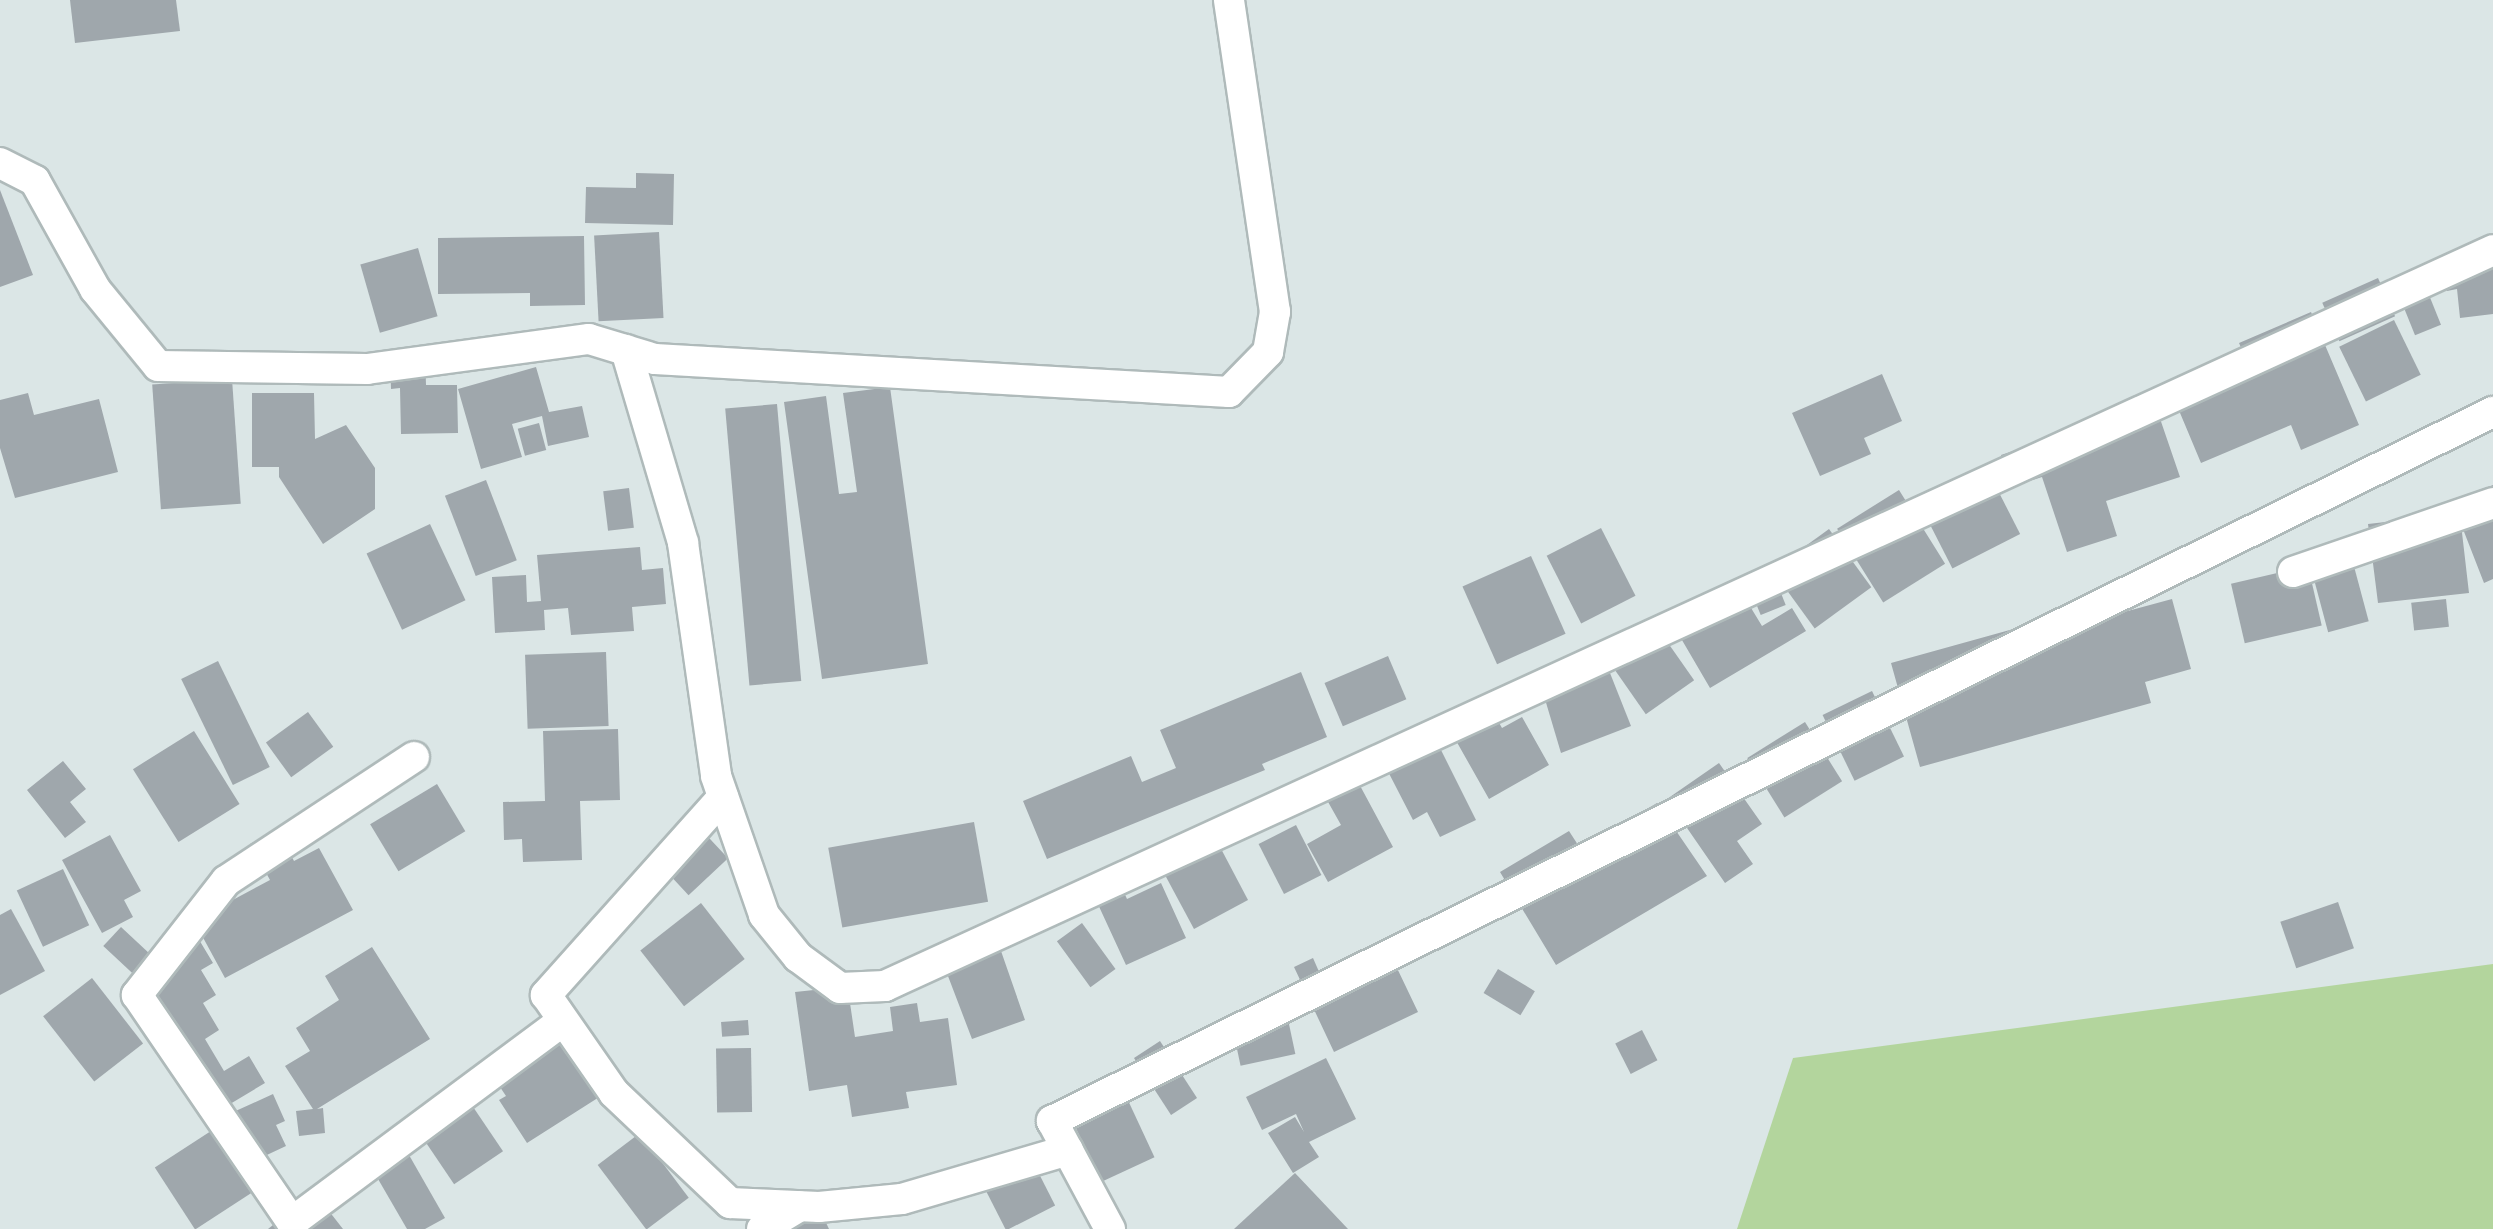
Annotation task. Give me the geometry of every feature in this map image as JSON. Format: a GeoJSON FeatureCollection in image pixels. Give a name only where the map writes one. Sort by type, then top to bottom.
{"type":"FeatureCollection","features":[{"type":"Feature","properties":{"kind":"street"},"geometry":{"type":"LineString","coordinates":[[0,163],[35,181],[95,289],[158,366],[367,369],[589,339],[655,359],[1229,392],[1268,352],[1275,312],[1229,0]]}},
{"type":"Feature","properties":{"kind":"street"},"geometry":{"type":"LineString","coordinates":[[626,350],[683,543],[723,797],[764,915],[798,957],[840,988],[885,986],[2493,250]]}},
{"type":"Feature","properties":{"kind":"street"},"geometry":{"type":"LineString","coordinates":[[1110,1229],[1052,1121],[2493,412]]}},
{"type":"Feature","properties":{"kind":"street"},"geometry":{"type":"LineString","coordinates":[[2293,572],[2493,503]]}},
{"type":"Feature","properties":{"kind":"street"},"geometry":{"type":"LineString","coordinates":[[414,757],[226,881],[137,995],[292,1222],[563,1021]]}},
{"type":"Feature","properties":{"kind":"street"},"geometry":{"type":"LineString","coordinates":[[723,797],[546,995],[614,1093],[730,1203],[800,1206],[902,1199],[1068,1150]]}},
{"type":"Feature","properties":{"kind":"street"},"geometry":{"type":"LineString","coordinates":[[762,1229],[800,1206]]}},
{"type":"Feature","properties":{"kind":"green space"},"geometry":{"type":"Polygon","coordinates":[[[2493,964],[2493,1229],[1737,1229],[1793,1058],[2493,964]]]}},
{"type":"Feature","properties":{"kind":"building"},"geometry":{"type":"Polygon","coordinates":[[[70,0],[176,0],[180,31],[75,43],[70,0]]]}},
{"type":"Feature","properties":{"kind":"building"},"geometry":{"type":"Polygon","coordinates":[[[636,173],[674,174],[673,225],[585,223],[586,187],[636,188],[636,173]]]}},
{"type":"Feature","properties":{"kind":"building"},"geometry":{"type":"Polygon","coordinates":[[[0,190],[33,275],[0,287],[0,190]]]}},
{"type":"Feature","properties":{"kind":"building"},"geometry":{"type":"Polygon","coordinates":[[[659,232],[664,318],[599,321],[594,235],[659,232]]]}},
{"type":"Feature","properties":{"kind":"building"},"geometry":{"type":"Polygon","coordinates":[[[584,236],[585,305],[530,306],[530,293],[438,294],[438,238],[584,236]]]}},
{"type":"Feature","properties":{"kind":"building"},"geometry":{"type":"Polygon","coordinates":[[[418,248],[438,316],[380,333],[360,265],[418,248]]]}},
{"type":"Feature","properties":{"kind":"building"},"geometry":{"type":"Polygon","coordinates":[[[2493,251],[2493,314],[2460,318],[2457,289],[2447,291],[2443,256],[2493,251]]]}},
{"type":"Feature","properties":{"kind":"building"},"geometry":{"type":"Polygon","coordinates":[[[2378,278],[2395,316],[2339,341],[2322,303],[2378,278]]]}},
{"type":"Feature","properties":{"kind":"building"},"geometry":{"type":"Polygon","coordinates":[[[2429,295],[2441,325],[2415,335],[2403,305],[2429,295]]]}},
{"type":"Feature","properties":{"kind":"building"},"geometry":{"type":"Polygon","coordinates":[[[2311,312],[2359,425],[2301,450],[2291,425],[2201,463],[2170,389],[2245,357],[2239,343],[2311,312]]]}},
{"type":"Feature","properties":{"kind":"building"},"geometry":{"type":"Polygon","coordinates":[[[2394,320],[2421,375],[2366,402],[2339,347],[2394,320]]]}},
{"type":"Feature","properties":{"kind":"building"},"geometry":{"type":"Polygon","coordinates":[[[425,356],[426,385],[457,385],[458,433],[401,434],[400,388],[391,389],[390,357],[425,356]]]}},
{"type":"Feature","properties":{"kind":"building"},"geometry":{"type":"Polygon","coordinates":[[[536,367],[549,412],[582,406],[589,437],[548,446],[542,416],[512,424],[522,457],[481,469],[458,389],[536,367]]]}},
{"type":"Feature","properties":{"kind":"building"},"geometry":{"type":"Polygon","coordinates":[[[1882,374],[1902,421],[1864,438],[1871,454],[1820,476],[1792,413],[1882,374]]]}},
{"type":"Feature","properties":{"kind":"building"},"geometry":{"type":"Polygon","coordinates":[[[232,379],[241,504],[161,509],[152,385],[232,379]]]}},
{"type":"Feature","properties":{"kind":"building"},"geometry":{"type":"Polygon","coordinates":[[[890,387],[928,664],[822,679],[784,402],[826,396],[839,494],[857,492],[843,393],[890,387]]]}},
{"type":"Feature","properties":{"kind":"building"},"geometry":{"type":"Polygon","coordinates":[[[28,393],[34,415],[99,399],[118,472],[15,498],[0,448],[0,400],[28,393]]]}},
{"type":"Feature","properties":{"kind":"building"},"geometry":{"type":"Polygon","coordinates":[[[252,393],[314,393],[315,439],[346,425],[375,468],[375,509],[323,544],[279,477],[279,467],[252,467],[252,393]]]}},
{"type":"Feature","properties":{"kind":"building"},"geometry":{"type":"Polygon","coordinates":[[[777,404],[801,681],[749,685],[725,409],[777,404]]]}},
{"type":"Feature","properties":{"kind":"building"},"geometry":{"type":"Polygon","coordinates":[[[2155,404],[2180,477],[2106,501],[2117,536],[2067,552],[2042,477],[2011,487],[2001,455],[2155,404]]]}},
{"type":"Feature","properties":{"kind":"building"},"geometry":{"type":"Polygon","coordinates":[[[539,423],[546,450],[525,456],[518,429],[539,423]]]}},
{"type":"Feature","properties":{"kind":"building"},"geometry":{"type":"Polygon","coordinates":[[[1987,469],[2020,534],[1952,569],[1919,504],[1987,469]]]}},
{"type":"Feature","properties":{"kind":"building"},"geometry":{"type":"Polygon","coordinates":[[[486,480],[517,560],[476,576],[445,496],[486,480]]]}},
{"type":"Feature","properties":{"kind":"building"},"geometry":{"type":"Polygon","coordinates":[[[2493,485],[2493,579],[2484,583],[2461,524],[2469,593],[2378,603],[2368,524],[2456,514],[2451,501],[2493,485]]]}},
{"type":"Feature","properties":{"kind":"building"},"geometry":{"type":"Polygon","coordinates":[[[629,488],[634,528],[608,531],[603,491],[629,488]]]}},
{"type":"Feature","properties":{"kind":"building"},"geometry":{"type":"Polygon","coordinates":[[[1899,490],[1945,564],[1883,602],[1837,529],[1899,490]]]}},
{"type":"Feature","properties":{"kind":"building"},"geometry":{"type":"Polygon","coordinates":[[[430,524],[465,600],[402,630],[367,554],[430,524]]]}},
{"type":"Feature","properties":{"kind":"building"},"geometry":{"type":"Polygon","coordinates":[[[1601,528],[1636,596],[1581,623],[1547,556],[1601,528]]]}},
{"type":"Feature","properties":{"kind":"building"},"geometry":{"type":"Polygon","coordinates":[[[1829,529],[1871,587],[1815,628],[1772,570],[1829,529]]]}},
{"type":"Feature","properties":{"kind":"building"},"geometry":{"type":"Polygon","coordinates":[[[2348,544],[2369,621],[2328,632],[2307,555],[2348,544]]]}},
{"type":"Feature","properties":{"kind":"building"},"geometry":{"type":"Polygon","coordinates":[[[640,547],[642,570],[663,568],[666,604],[632,607],[634,631],[571,635],[568,608],[544,610],[545,630],[495,633],[492,577],[526,575],[527,602],[541,601],[537,555],[640,547]]]}},
{"type":"Feature","properties":{"kind":"building"},"geometry":{"type":"Polygon","coordinates":[[[1531,556],[1566,634],[1497,664],[1462,587],[1531,556]]]}},
{"type":"Feature","properties":{"kind":"building"},"geometry":{"type":"Polygon","coordinates":[[[1770,566],[1786,605],[1761,615],[1745,576],[1770,566]]]}},
{"type":"Feature","properties":{"kind":"building"},"geometry":{"type":"Polygon","coordinates":[[[2308,566],[2322,625],[2245,643],[2231,584],[2308,566]]]}},
{"type":"Feature","properties":{"kind":"building"},"geometry":{"type":"Polygon","coordinates":[[[1745,598],[1762,626],[1792,608],[1806,631],[1710,688],[1672,623],[1745,598]]]}},
{"type":"Feature","properties":{"kind":"building"},"geometry":{"type":"Polygon","coordinates":[[[2172,599],[2191,669],[2145,682],[2151,703],[1920,767],[1891,663],[2099,605],[2102,618],[2172,599]]]}},
{"type":"Feature","properties":{"kind":"building"},"geometry":{"type":"Polygon","coordinates":[[[2446,599],[2449,627],[2414,631],[2411,603],[2446,599]]]}},
{"type":"Feature","properties":{"kind":"building"},"geometry":{"type":"Polygon","coordinates":[[[1654,623],[1694,680],[1646,714],[1606,657],[1654,623]]]}},
{"type":"Feature","properties":{"kind":"building"},"geometry":{"type":"Polygon","coordinates":[[[606,652],[609,726],[528,729],[525,655],[606,652]]]}},
{"type":"Feature","properties":{"kind":"building"},"geometry":{"type":"Polygon","coordinates":[[[1388,656],[1406,699],[1343,726],[1324,683],[1388,656]]]}},
{"type":"Feature","properties":{"kind":"building"},"geometry":{"type":"Polygon","coordinates":[[[218,661],[270,767],[233,785],[181,679],[218,661]]]}},
{"type":"Feature","properties":{"kind":"building"},"geometry":{"type":"Polygon","coordinates":[[[1606,663],[1631,726],[1561,753],[1539,679],[1606,663]]]}},
{"type":"Feature","properties":{"kind":"building"},"geometry":{"type":"Polygon","coordinates":[[[1301,672],[1327,737],[1262,764],[1265,770],[1047,859],[1023,801],[1131,756],[1142,782],[1176,768],[1160,730],[1301,672]]]}},
{"type":"Feature","properties":{"kind":"building"},"geometry":{"type":"Polygon","coordinates":[[[1872,691],[1904,757],[1855,781],[1823,715],[1872,691]]]}},
{"type":"Feature","properties":{"kind":"building"},"geometry":{"type":"Polygon","coordinates":[[[1490,707],[1502,728],[1522,717],[1549,765],[1489,799],[1450,730],[1490,707]]]}},
{"type":"Feature","properties":{"kind":"building"},"geometry":{"type":"Polygon","coordinates":[[[308,712],[333,747],[291,777],[266,743],[308,712]]]}},
{"type":"Feature","properties":{"kind":"building"},"geometry":{"type":"Polygon","coordinates":[[[1805,722],[1842,781],[1784,817],[1747,758],[1805,722]]]}},
{"type":"Feature","properties":{"kind":"building"},"geometry":{"type":"Polygon","coordinates":[[[618,729],[620,800],[580,801],[582,860],[523,862],[522,839],[504,840],[503,802],[545,801],[543,731],[618,729]]]}},
{"type":"Feature","properties":{"kind":"building"},"geometry":{"type":"Polygon","coordinates":[[[1431,730],[1476,820],[1440,837],[1427,812],[1413,820],[1380,756],[1431,730]]]}},
{"type":"Feature","properties":{"kind":"building"},"geometry":{"type":"Polygon","coordinates":[[[194,731],[240,804],[179,842],[133,769],[194,731]]]}},
{"type":"Feature","properties":{"kind":"building"},"geometry":{"type":"Polygon","coordinates":[[[63,761],[86,789],[70,802],[86,822],[65,838],[27,790],[63,761]]]}},
{"type":"Feature","properties":{"kind":"building"},"geometry":{"type":"Polygon","coordinates":[[[1719,763],[1762,824],[1737,841],[1753,864],[1725,883],[1667,799],[1719,763]]]}},
{"type":"Feature","properties":{"kind":"building"},"geometry":{"type":"Polygon","coordinates":[[[1350,767],[1393,847],[1328,882],[1307,844],[1341,825],[1318,784],[1350,767]]]}},
{"type":"Feature","properties":{"kind":"building"},"geometry":{"type":"Polygon","coordinates":[[[437,784],[465,831],[398,871],[370,824],[437,784]]]}},
{"type":"Feature","properties":{"kind":"building"},"geometry":{"type":"Polygon","coordinates":[[[1657,803],[1707,876],[1556,965],[1500,872],[1569,831],[1580,848],[1657,803]]]}},
{"type":"Feature","properties":{"kind":"building"},"geometry":{"type":"Polygon","coordinates":[[[974,822],[988,902],[842,927],[828,848],[974,822]]]}},
{"type":"Feature","properties":{"kind":"building"},"geometry":{"type":"Polygon","coordinates":[[[696,824],[728,858],[689,895],[657,861],[696,824]]]}},
{"type":"Feature","properties":{"kind":"building"},"geometry":{"type":"Polygon","coordinates":[[[1296,825],[1321,875],[1284,894],[1259,844],[1296,825]]]}},
{"type":"Feature","properties":{"kind":"building"},"geometry":{"type":"Polygon","coordinates":[[[1209,826],[1248,900],[1194,929],[1165,875],[1209,826]]]}},
{"type":"Feature","properties":{"kind":"building"},"geometry":{"type":"Polygon","coordinates":[[[277,829],[294,861],[319,848],[353,910],[225,978],[200,932],[173,932],[270,880],[250,844],[277,829]]]}},
{"type":"Feature","properties":{"kind":"building"},"geometry":{"type":"Polygon","coordinates":[[[110,835],[141,891],[124,900],[133,917],[102,933],[62,860],[110,835]]]}},
{"type":"Feature","properties":{"kind":"building"},"geometry":{"type":"Polygon","coordinates":[[[63,869],[89,925],[43,947],[17,891],[63,869]]]}},
{"type":"Feature","properties":{"kind":"building"},"geometry":{"type":"Polygon","coordinates":[[[1116,875],[1127,899],[1161,883],[1186,938],[1126,965],[1090,887],[1116,875]]]}},
{"type":"Feature","properties":{"kind":"building"},"geometry":{"type":"Polygon","coordinates":[[[2338,902],[2354,948],[2296,968],[2280,922],[2338,902]]]}},
{"type":"Feature","properties":{"kind":"building"},"geometry":{"type":"Polygon","coordinates":[[[701,903],[745,959],[684,1006],[640,950],[701,903]]]}},
{"type":"Feature","properties":{"kind":"building"},"geometry":{"type":"Polygon","coordinates":[[[11,909],[45,971],[0,995],[0,915],[11,909]]]}},
{"type":"Feature","properties":{"kind":"building"},"geometry":{"type":"Polygon","coordinates":[[[1082,923],[1116,969],[1090,987],[1057,941],[1082,923]]]}},
{"type":"Feature","properties":{"kind":"building"},"geometry":{"type":"Polygon","coordinates":[[[121,927],[153,957],[135,976],[103,946],[121,927]]]}},
{"type":"Feature","properties":{"kind":"building"},"geometry":{"type":"Polygon","coordinates":[[[198,938],[213,963],[201,970],[216,995],[203,1003],[219,1030],[205,1039],[224,1071],[249,1056],[265,1083],[220,1110],[138,973],[198,938]]]}},
{"type":"Feature","properties":{"kind":"building"},"geometry":{"type":"Polygon","coordinates":[[[1385,943],[1418,1012],[1334,1052],[1294,967],[1313,958],[1320,974],[1385,943]]]}},
{"type":"Feature","properties":{"kind":"building"},"geometry":{"type":"Polygon","coordinates":[[[372,947],[430,1039],[317,1109],[323,1108],[325,1133],[299,1136],[296,1111],[313,1109],[285,1066],[310,1051],[296,1028],[339,1000],[325,976],[372,947]]]}},
{"type":"Feature","properties":{"kind":"building"},"geometry":{"type":"Polygon","coordinates":[[[1001,951],[1025,1020],[972,1039],[943,963],[973,962],[1001,951]]]}},
{"type":"Feature","properties":{"kind":"building"},"geometry":{"type":"Polygon","coordinates":[[[845,969],[855,1037],[893,1031],[890,1007],[917,1003],[920,1022],[948,1018],[957,1085],[906,1092],[909,1108],[852,1117],[847,1085],[809,1091],[795,992],[814,990],[811,974],[845,969]]]}},
{"type":"Feature","properties":{"kind":"building"},"geometry":{"type":"Polygon","coordinates":[[[1498,969],[1535,991],[1520,1015],[1484,993],[1498,969]]]}},
{"type":"Feature","properties":{"kind":"building"},"geometry":{"type":"Polygon","coordinates":[[[92,978],[143,1043],[94,1082],[43,1016],[92,978]]]}},
{"type":"Feature","properties":{"kind":"building"},"geometry":{"type":"Polygon","coordinates":[[[1286,1010],[1295,1054],[1241,1066],[1231,1022],[1286,1010]]]}},
{"type":"Feature","properties":{"kind":"building"},"geometry":{"type":"Polygon","coordinates":[[[748,1020],[749,1035],[722,1037],[721,1022],[748,1020]]]}},
{"type":"Feature","properties":{"kind":"building"},"geometry":{"type":"Polygon","coordinates":[[[548,1026],[566,1054],[586,1041],[615,1087],[527,1143],[499,1100],[506,1096],[486,1066],[548,1026]]]}},
{"type":"Feature","properties":{"kind":"building"},"geometry":{"type":"Polygon","coordinates":[[[1642,1030],[1657,1060],[1631,1074],[1615,1044],[1642,1030]]]}},
{"type":"Feature","properties":{"kind":"building"},"geometry":{"type":"Polygon","coordinates":[[[1160,1041],[1197,1098],[1171,1115],[1134,1058],[1160,1041]]]}},
{"type":"Feature","properties":{"kind":"building"},"geometry":{"type":"Polygon","coordinates":[[[751,1048],[752,1112],[717,1113],[716,1049],[751,1048]]]}},
{"type":"Feature","properties":{"kind":"building"},"geometry":{"type":"Polygon","coordinates":[[[1326,1058],[1356,1119],[1309,1142],[1319,1157],[1293,1173],[1268,1133],[1295,1117],[1304,1132],[1296,1114],[1262,1130],[1246,1097],[1326,1058]]]}},
{"type":"Feature","properties":{"kind":"building"},"geometry":{"type":"Polygon","coordinates":[[[1119,1081],[1154,1157],[1101,1182],[1066,1106],[1119,1081]]]}},
{"type":"Feature","properties":{"kind":"building"},"geometry":{"type":"Polygon","coordinates":[[[273,1094],[285,1121],[276,1125],[286,1146],[241,1167],[218,1119],[273,1094]]]}},
{"type":"Feature","properties":{"kind":"building"},"geometry":{"type":"Polygon","coordinates":[[[465,1095],[503,1151],[454,1184],[416,1128],[465,1095]]]}},
{"type":"Feature","properties":{"kind":"building"},"geometry":{"type":"Polygon","coordinates":[[[211,1131],[251,1193],[195,1229],[155,1167],[211,1131]]]}},
{"type":"Feature","properties":{"kind":"building"},"geometry":{"type":"Polygon","coordinates":[[[640,1133],[689,1198],[646,1229],[598,1165],[640,1133]]]}},
{"type":"Feature","properties":{"kind":"building"},"geometry":{"type":"Polygon","coordinates":[[[401,1141],[445,1218],[425,1229],[407,1229],[367,1160],[401,1141]]]}},
{"type":"Feature","properties":{"kind":"building"},"geometry":{"type":"Polygon","coordinates":[[[1032,1160],[1055,1205],[1005,1229],[983,1185],[1032,1160]]]}},
{"type":"Feature","properties":{"kind":"building"},"geometry":{"type":"Polygon","coordinates":[[[1295,1173],[1348,1229],[1234,1229],[1295,1173]]]}},
{"type":"Feature","properties":{"kind":"building"},"geometry":{"type":"Polygon","coordinates":[[[314,1192],[343,1229],[268,1229],[314,1192]]]}},
{"type":"Feature","properties":{"kind":"building"},"geometry":{"type":"Polygon","coordinates":[[[812,1193],[829,1229],[793,1229],[782,1207],[812,1193]]]}}]}
